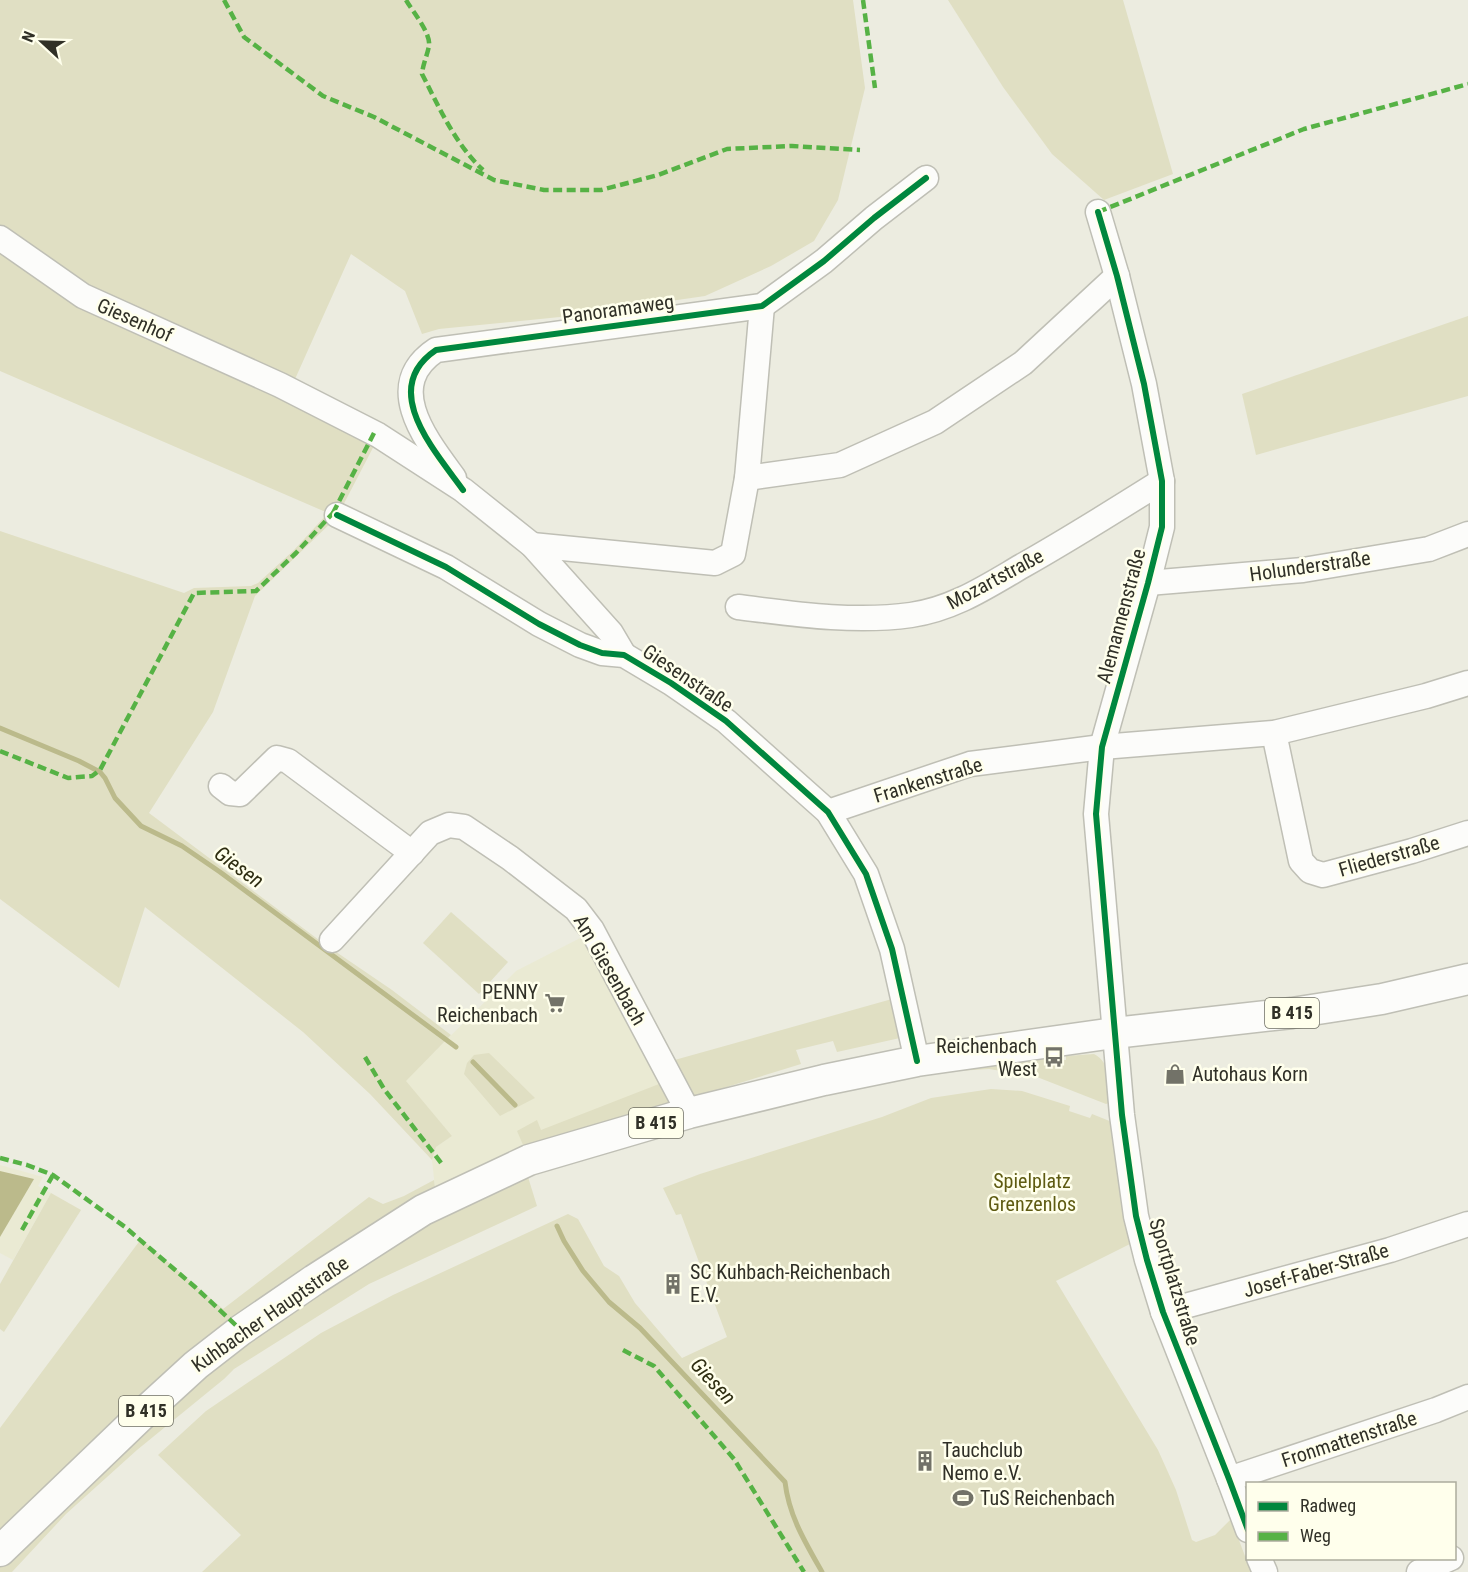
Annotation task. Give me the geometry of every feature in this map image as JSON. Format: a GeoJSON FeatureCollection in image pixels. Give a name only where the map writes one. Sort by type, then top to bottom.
{"type":"FeatureCollection","features":[{"type":"Feature","properties":{"kind":"main road","name":"B 415"},"geometry":{"type":"LineString","coordinates":[[689,1113],[824,1080],[917,1061],[1114,1033],[1292,1013],[1382,999],[1468,979]]}},
{"type":"Feature","properties":{"kind":"main road","name":"Kuhbacher Hauptstraße"},"geometry":{"type":"LineString","coordinates":[[0,1551],[196,1365],[314,1280],[423,1210],[539,1157],[689,1113]]}},
{"type":"Feature","properties":{"kind":"street","name":"Panoramaweg"},"geometry":{"type":"LineString","coordinates":[[463,490],[426,440],[412,407],[410,382],[422,359],[436,350],[762,306],[824,261],[926,178]]}},
{"type":"Feature","properties":{"kind":"street","name":"Alemannenstraße"},"geometry":{"type":"LineString","coordinates":[[1098,212],[1117,276],[1144,384],[1162,481],[1162,527],[1102,747],[1096,814],[1114,1033]]}},
{"type":"Feature","properties":{"kind":"street","name":"Giesenhof"},"geometry":{"type":"LineString","coordinates":[[0,238],[83,296],[280,386]]}},
{"type":"Feature","properties":{"kind":"street"},"geometry":{"type":"LineString","coordinates":[[747,478],[840,465],[935,422],[1023,363],[1117,276]]}},
{"type":"Feature","properties":{"kind":"street"},"geometry":{"type":"LineString","coordinates":[[532,545],[715,563],[733,554],[747,478],[762,306]]}},
{"type":"Feature","properties":{"kind":"street","name":"Giesenstraße"},"geometry":{"type":"LineString","coordinates":[[280,386],[378,435],[463,490],[532,545],[611,633],[624,655]]}},
{"type":"Feature","properties":{"kind":"street","name":"Mozartstraße"},"geometry":{"type":"LineString","coordinates":[[738,607],[788,613],[871,618],[912,615],[957,603],[1082,532],[1162,481]]}},
{"type":"Feature","properties":{"kind":"street","name":"Giesenstraße"},"geometry":{"type":"LineString","coordinates":[[337,515],[446,567],[549,630],[602,653],[624,655],[671,683],[726,721],[828,812],[870,884],[892,949],[917,1061]]}},
{"type":"Feature","properties":{"kind":"street","name":"Holunderstraße"},"geometry":{"type":"LineString","coordinates":[[1148,583],[1303,570],[1429,549],[1468,534]]}},
{"type":"Feature","properties":{"kind":"street"},"geometry":{"type":"LineString","coordinates":[[1102,747],[1274,733],[1426,696],[1468,683]]}},
{"type":"Feature","properties":{"kind":"street","name":"Fliederstraße"},"geometry":{"type":"LineString","coordinates":[[1274,733],[1301,861],[1310,871],[1323,875],[1468,833]]}},
{"type":"Feature","properties":{"kind":"street","name":"Frankenstraße"},"geometry":{"type":"LineString","coordinates":[[828,812],[970,764],[1102,747]]}},
{"type":"Feature","properties":{"kind":"street"},"geometry":{"type":"LineString","coordinates":[[221,786],[230,793],[240,794],[277,758],[288,761],[412,853]]}},
{"type":"Feature","properties":{"kind":"street","name":"Am Giesenbach"},"geometry":{"type":"LineString","coordinates":[[332,940],[430,833],[449,825],[464,827],[510,858],[576,909],[592,930],[689,1113]]}},
{"type":"Feature","properties":{"kind":"street","name":"Sportplatzstraße"},"geometry":{"type":"LineString","coordinates":[[1114,1033],[1122,1115],[1136,1216],[1146,1260],[1163,1312],[1246,1525]]}},
{"type":"Feature","properties":{"kind":"street","name":"Josef-Faber-Straße"},"geometry":{"type":"LineString","coordinates":[[1163,1312],[1390,1250],[1468,1224]]}},
{"type":"Feature","properties":{"kind":"street","name":"Fronmattenstraße"},"geometry":{"type":"LineString","coordinates":[[1229,1479],[1436,1410],[1468,1397]]}},
{"type":"Feature","properties":{"kind":"street"},"geometry":{"type":"LineString","coordinates":[[1419,1572],[1448,1560]]}},
{"type":"Feature","properties":{"kind":"shaded area"},"geometry":{"type":"Polygon","coordinates":[[[586,935],[670,1105],[435,1188],[432,1160],[436,1147],[452,1136],[405,1081],[516,971],[586,935]]]}},
{"type":"Feature","properties":{"kind":"shaded area"},"geometry":{"type":"Polygon","coordinates":[[[0,1165],[43,1177],[38,1186],[51,1193],[13,1260],[0,1253],[0,1165]]]}},
{"type":"Feature","properties":{"kind":"shaded area"},"geometry":{"type":"Polygon","coordinates":[[[0,1171],[34,1179],[0,1237],[0,1171]]]}},
{"type":"Feature","properties":{"kind":"green space"},"geometry":{"type":"Polygon","coordinates":[[[0,0],[853,0],[865,88],[838,200],[814,241],[771,266],[705,296],[560,317],[439,329],[422,334],[405,291],[351,254],[287,397],[377,440],[337,517],[255,596],[213,712],[149,813],[451,1035],[406,1081],[452,1136],[436,1147],[432,1160],[370,1094],[303,1032],[145,907],[119,988],[0,899],[0,531],[184,593],[194,588],[251,586],[258,583],[294,550],[328,513],[0,371],[0,0]]]}},
{"type":"Feature","properties":{"kind":"green space"},"geometry":{"type":"Polygon","coordinates":[[[948,0],[1123,0],[1173,174],[1104,200],[1052,154],[1003,87],[948,0]]]}},
{"type":"Feature","properties":{"kind":"green space"},"geometry":{"type":"Polygon","coordinates":[[[1468,316],[1468,396],[1256,455],[1242,394],[1468,316]]]}},
{"type":"Feature","properties":{"kind":"green space"},"geometry":{"type":"Polygon","coordinates":[[[451,912],[508,962],[479,994],[423,943],[451,912]]]}},
{"type":"Feature","properties":{"kind":"green space"},"geometry":{"type":"Polygon","coordinates":[[[892,999],[900,1038],[837,1052],[833,1041],[796,1050],[801,1064],[688,1099],[671,1061],[892,999]]]}},
{"type":"Feature","properties":{"kind":"green space"},"geometry":{"type":"Polygon","coordinates":[[[489,1053],[535,1098],[500,1116],[464,1074],[467,1063],[474,1055],[489,1053]]]}},
{"type":"Feature","properties":{"kind":"green space"},"geometry":{"type":"Polygon","coordinates":[[[1094,1054],[1104,1062],[1108,1075],[1111,1102],[1106,1104],[1037,1077],[989,1069],[958,1071],[959,1067],[1048,1057],[1049,1060],[1066,1060],[1066,1056],[1094,1054]]]}},
{"type":"Feature","properties":{"kind":"green space"},"geometry":{"type":"Polygon","coordinates":[[[659,1084],[670,1105],[524,1147],[517,1131],[537,1120],[541,1130],[659,1084]]]}},
{"type":"Feature","properties":{"kind":"green space","name":"Spielplatz Grenzenlos"},"geometry":{"type":"Polygon","coordinates":[[[991,1089],[1022,1091],[1070,1106],[1069,1111],[1090,1118],[1092,1114],[1112,1122],[1132,1243],[1056,1281],[1158,1450],[1176,1490],[1192,1540],[1196,1542],[1215,1535],[1231,1519],[1251,1572],[202,1572],[241,1535],[158,1455],[206,1411],[321,1333],[393,1295],[568,1214],[578,1219],[604,1266],[619,1276],[635,1303],[682,1358],[727,1337],[681,1214],[676,1215],[663,1188],[700,1174],[882,1117],[931,1098],[991,1089]]]}},
{"type":"Feature","properties":{"kind":"green space"},"geometry":{"type":"Polygon","coordinates":[[[528,1177],[537,1206],[369,1284],[234,1369],[137,1450],[66,1514],[12,1572],[0,1572],[0,1564],[203,1370],[412,1232],[528,1177]]]}},
{"type":"Feature","properties":{"kind":"green space"},"geometry":{"type":"Polygon","coordinates":[[[434,1180],[435,1188],[0,1533],[0,1428],[141,1239],[223,1309],[369,1197],[383,1204],[434,1180]]]}},
{"type":"Feature","properties":{"kind":"green space"},"geometry":{"type":"Polygon","coordinates":[[[51,1193],[81,1210],[4,1332],[0,1329],[0,1284],[51,1193]]]}},
{"type":"Feature","properties":{"kind":"waterway","name":"Giesen"},"geometry":{"type":"LineString","coordinates":[[0,728],[100,772],[115,798],[141,826],[182,846],[220,872],[456,1047]]}},
{"type":"Feature","properties":{"kind":"waterway","name":"Giesen"},"geometry":{"type":"LineString","coordinates":[[473,1062],[515,1105]]}},
{"type":"Feature","properties":{"kind":"waterway","name":"Giesen"},"geometry":{"type":"LineString","coordinates":[[557,1226],[583,1271],[609,1302],[640,1328],[785,1482],[794,1518],[822,1572]]}},
{"type":"Feature","properties":{"kind":"marked path"},"geometry":{"type":"LineString","coordinates":[[224,0],[244,37],[323,96],[374,117],[494,180],[544,190],[601,190],[658,175],[727,149],[792,146],[860,150]]}},
{"type":"Feature","properties":{"kind":"marked path"},"geometry":{"type":"LineString","coordinates":[[406,0],[429,41],[422,74],[456,137],[483,170]]}},
{"type":"Feature","properties":{"kind":"marked path"},"geometry":{"type":"LineString","coordinates":[[863,0],[875,88]]}},
{"type":"Feature","properties":{"kind":"marked path"},"geometry":{"type":"LineString","coordinates":[[1098,212],[1304,129],[1468,84]]}},
{"type":"Feature","properties":{"kind":"marked path"},"geometry":{"type":"LineString","coordinates":[[333,513],[374,433]]}},
{"type":"Feature","properties":{"kind":"marked path"},"geometry":{"type":"LineString","coordinates":[[0,751],[68,778],[92,776],[100,770],[194,593],[256,591],[333,513],[337,515]]}},
{"type":"Feature","properties":{"kind":"marked path"},"geometry":{"type":"LineString","coordinates":[[365,1057],[384,1089],[442,1164]]}},
{"type":"Feature","properties":{"kind":"marked path"},"geometry":{"type":"LineString","coordinates":[[0,1158],[53,1175],[125,1227],[241,1330]]}},
{"type":"Feature","properties":{"kind":"marked path"},"geometry":{"type":"LineString","coordinates":[[22,1230],[53,1175]]}},
{"type":"Feature","properties":{"kind":"marked path"},"geometry":{"type":"LineString","coordinates":[[623,1350],[654,1366],[734,1459],[804,1572]]}},
{"type":"Feature","properties":{"kind":"cycle path"},"geometry":{"type":"LineString","coordinates":[[463,490],[427,439],[417,420],[412,401],[412,383],[419,366],[436,350],[762,306],[824,261],[926,178]]}},
{"type":"Feature","properties":{"kind":"cycle path"},"geometry":{"type":"LineString","coordinates":[[1098,212],[1117,276],[1144,384],[1162,481],[1162,527],[1102,747],[1096,814],[1122,1115],[1136,1216],[1147,1260],[1163,1312],[1246,1525]]}},
{"type":"Feature","properties":{"kind":"cycle path"},"geometry":{"type":"LineString","coordinates":[[337,515],[446,567],[539,624],[580,645],[602,653],[624,655],[671,683],[726,721],[828,812],[866,874],[892,949],[917,1061]]}},
{"type":"Feature","properties":{"kind":"place","name":"PENNY Reichenbach"},"geometry":{"type":"Point","coordinates":[555,1003]}},
{"type":"Feature","properties":{"kind":"place","name":"Reichenbach West"},"geometry":{"type":"Point","coordinates":[1054,1057]}},
{"type":"Feature","properties":{"kind":"place","name":"Autohaus Korn"},"geometry":{"type":"Point","coordinates":[1175,1074]}},
{"type":"Feature","properties":{"kind":"place","name":"SC Kuhbach-Reichenbach E.V."},"geometry":{"type":"Point","coordinates":[673,1284]}},
{"type":"Feature","properties":{"kind":"place","name":"Tauchclub Nemo e.V."},"geometry":{"type":"Point","coordinates":[925,1461]}},
{"type":"Feature","properties":{"kind":"place","name":"TuS Reichenbach"},"geometry":{"type":"Point","coordinates":[963,1498]}}]}
